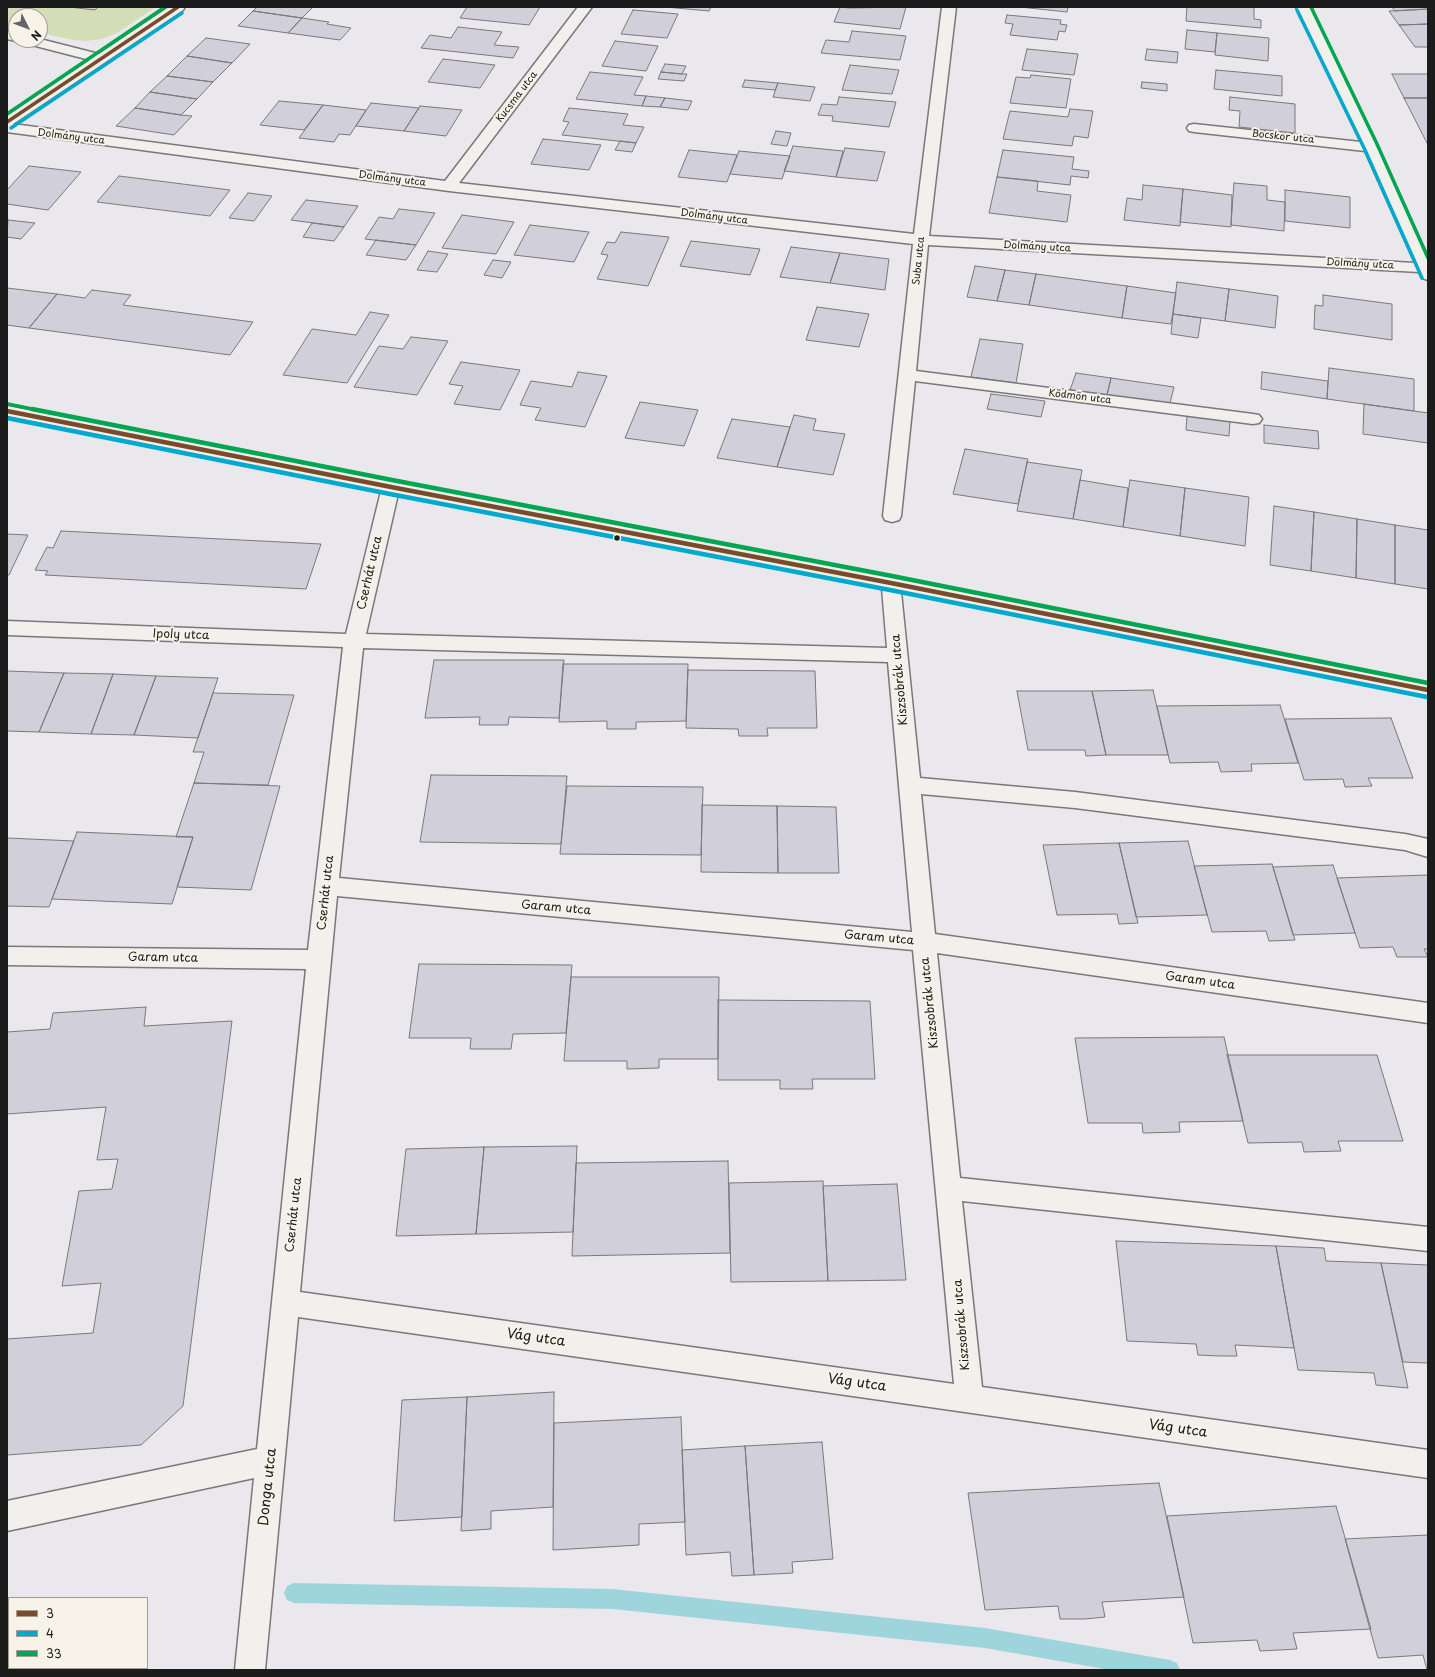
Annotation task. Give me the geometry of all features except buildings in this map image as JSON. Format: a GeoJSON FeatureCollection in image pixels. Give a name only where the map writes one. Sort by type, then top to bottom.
{"type":"FeatureCollection","features":[{"type":"Feature","properties":{"kind":"street"},"geometry":{"type":"LineString","coordinates":[[7,122],[178,7]]}},
{"type":"Feature","properties":{"kind":"street","name":"Kucsma utca"},"geometry":{"type":"LineString","coordinates":[[450,186],[585,7]]}},
{"type":"Feature","properties":{"kind":"street","name":"Suba utca"},"geometry":{"type":"LineString","coordinates":[[892,516],[921,240],[949,7]]}},
{"type":"Feature","properties":{"kind":"street"},"geometry":{"type":"LineString","coordinates":[[1303,7],[1371,147],[1426,271]]}},
{"type":"Feature","properties":{"kind":"street"},"geometry":{"type":"LineString","coordinates":[[48,45],[101,59]]}},
{"type":"Feature","properties":{"kind":"street","name":"Dolmány utca"},"geometry":{"type":"LineString","coordinates":[[7,128],[450,186],[921,240],[1426,271]]}},
{"type":"Feature","properties":{"kind":"street","name":"Bocskor utca"},"geometry":{"type":"LineString","coordinates":[[1194,128],[1371,147]]}},
{"type":"Feature","properties":{"kind":"street","name":"Ködmön utca"},"geometry":{"type":"LineString","coordinates":[[907,375],[1253,419]]}},
{"type":"Feature","properties":{"kind":"street"},"geometry":{"type":"LineString","coordinates":[[7,411],[391,487],[891,583],[1428,690]]}},
{"type":"Feature","properties":{"kind":"street","name":"Cserhát utca"},"geometry":{"type":"LineString","coordinates":[[286,1303],[319,960],[354,641],[391,487]]}},
{"type":"Feature","properties":{"kind":"street","name":"Kiszsobrák utca"},"geometry":{"type":"LineString","coordinates":[[891,583],[924,942],[969,1399]]}},
{"type":"Feature","properties":{"kind":"street","name":"Ipoly utca"},"geometry":{"type":"LineString","coordinates":[[7,628],[354,641],[898,655]]}},
{"type":"Feature","properties":{"kind":"street"},"geometry":{"type":"LineString","coordinates":[[910,786],[1075,800],[1405,842],[1428,848]]}},
{"type":"Feature","properties":{"kind":"street","name":"Garam utca"},"geometry":{"type":"LineString","coordinates":[[327,886],[924,942],[1428,1013]]}},
{"type":"Feature","properties":{"kind":"street","name":"Garam utca"},"geometry":{"type":"LineString","coordinates":[[7,956],[319,960]]}},
{"type":"Feature","properties":{"kind":"street"},"geometry":{"type":"LineString","coordinates":[[949,1188],[1428,1239]]}},
{"type":"Feature","properties":{"kind":"street","name":"Vág utca"},"geometry":{"type":"LineString","coordinates":[[286,1303],[1428,1464]]}},
{"type":"Feature","properties":{"kind":"street","name":"Donga utca"},"geometry":{"type":"LineString","coordinates":[[250,1670],[286,1303]]}},
{"type":"Feature","properties":{"kind":"street"},"geometry":{"type":"LineString","coordinates":[[7,1516],[271,1460]]}},
{"type":"Feature","properties":{"kind":"green space"},"geometry":{"type":"Polygon","coordinates":[[[7,7],[156,7],[117,33],[102,39],[86,41],[73,40],[48,35],[48,8],[8,8],[7,27],[7,7]]]}},
{"type":"Feature","properties":{"kind":"waterway"},"geometry":{"type":"LineString","coordinates":[[294,1593],[612,1599],[985,1638],[1170,1670]]}},
{"type":"Feature","properties":{"kind":"transit line","name":"33"},"geometry":{"type":"LineString","coordinates":[[7,114],[165,7]]}},
{"type":"Feature","properties":{"kind":"transit line","name":"3"},"geometry":{"type":"LineString","coordinates":[[7,122],[178,7]]}},
{"type":"Feature","properties":{"kind":"transit line","name":"33"},"geometry":{"type":"LineString","coordinates":[[1311,7],[1377,144],[1428,258]]}},
{"type":"Feature","properties":{"kind":"transit line","name":"4"},"geometry":{"type":"LineString","coordinates":[[1297,10],[1365,150],[1422,278]]}},
{"type":"Feature","properties":{"kind":"transit line","name":"4"},"geometry":{"type":"LineString","coordinates":[[11,128],[182,13]]}},
{"type":"Feature","properties":{"kind":"transit line","name":"33"},"geometry":{"type":"LineString","coordinates":[[8,404],[392,480],[892,576],[1428,683]]}},
{"type":"Feature","properties":{"kind":"transit line","name":"3"},"geometry":{"type":"LineString","coordinates":[[7,411],[391,487],[891,583],[1428,690]]}},
{"type":"Feature","properties":{"kind":"transit line","name":"4"},"geometry":{"type":"LineString","coordinates":[[7,418],[390,494],[890,590],[1427,697]]}}]}
